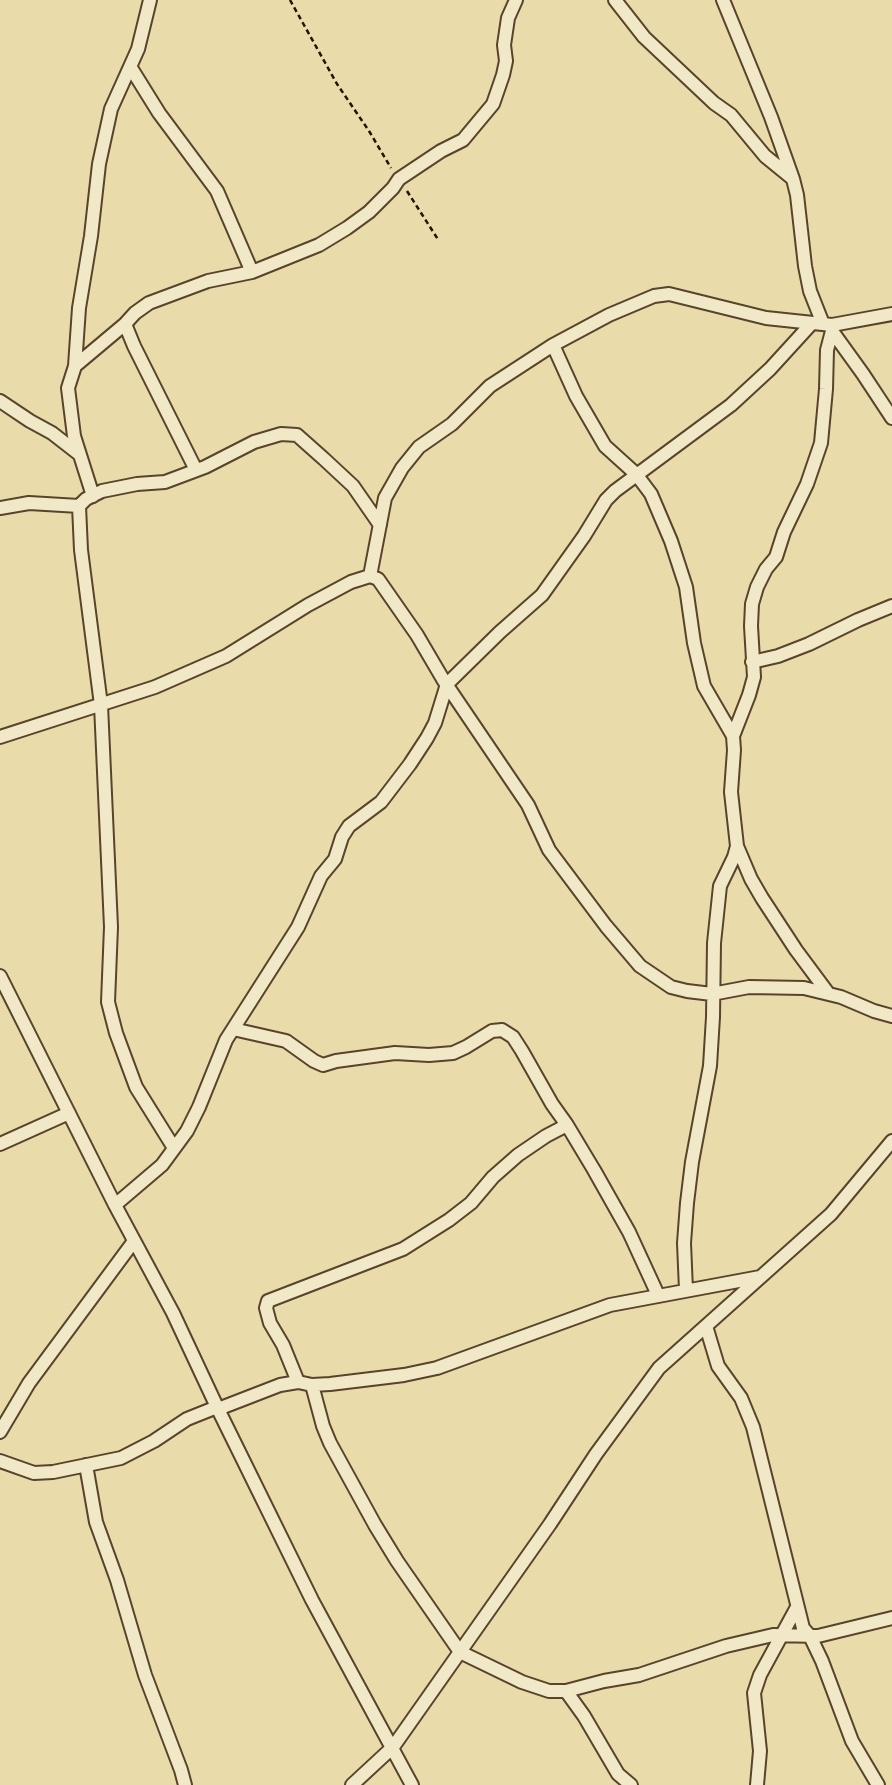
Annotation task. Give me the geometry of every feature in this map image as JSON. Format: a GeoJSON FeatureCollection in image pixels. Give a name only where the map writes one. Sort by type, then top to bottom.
{"type":"FeatureCollection","features":[{"type":"Feature","properties":{"kind":"street"},"geometry":{"type":"LineString","coordinates":[[75,366],[149,303],[208,281],[251,272],[319,245],[369,212],[399,179],[463,140],[492,104],[503,75],[508,18],[516,0]]}},
{"type":"Feature","properties":{"kind":"street"},"geometry":{"type":"LineString","coordinates":[[615,0],[644,37],[713,103],[731,115],[765,156],[793,179]]}},
{"type":"Feature","properties":{"kind":"street"},"geometry":{"type":"LineString","coordinates":[[723,0],[793,179],[810,292],[825,326],[863,374],[892,418]]}},
{"type":"Feature","properties":{"kind":"street"},"geometry":{"type":"LineString","coordinates":[[93,496],[74,436],[68,388],[75,366],[79,308],[99,164],[111,109],[131,68],[151,1]]}},
{"type":"Feature","properties":{"kind":"street"},"geometry":{"type":"LineString","coordinates":[[131,68],[159,113],[217,191],[251,272]]}},
{"type":"Feature","properties":{"kind":"street"},"geometry":{"type":"LineString","coordinates":[[370,576],[385,498],[402,468],[419,447],[452,424],[490,386],[553,345],[609,315],[654,296],[669,294],[766,318],[825,326],[892,314]]}},
{"type":"Feature","properties":{"kind":"street"},"geometry":{"type":"LineString","coordinates":[[125,324],[196,470]]}},
{"type":"Feature","properties":{"kind":"street"},"geometry":{"type":"LineString","coordinates":[[115,1205],[162,1165],[187,1131],[226,1040],[298,927],[321,876],[335,859],[342,837],[349,826],[382,802],[427,738],[435,723],[447,684],[542,595],[606,500],[615,491],[731,405],[770,369],[825,326]]}},
{"type":"Feature","properties":{"kind":"street"},"geometry":{"type":"LineString","coordinates":[[825,326],[826,389],[821,443],[776,557],[766,569],[752,604],[754,677],[733,736],[731,792],[737,846],[751,879],[796,950],[828,993]]}},
{"type":"Feature","properties":{"kind":"street"},"geometry":{"type":"LineString","coordinates":[[553,345],[576,396],[605,446],[636,474],[651,494],[686,587],[694,643],[704,686],[733,736]]}},
{"type":"Feature","properties":{"kind":"street"},"geometry":{"type":"LineString","coordinates":[[0,401],[52,433],[79,454]]}},
{"type":"Feature","properties":{"kind":"street"},"geometry":{"type":"LineString","coordinates":[[0,508],[29,503],[79,506],[102,491],[165,482],[254,442],[281,434],[297,435],[353,486],[380,525]]}},
{"type":"Feature","properties":{"kind":"street"},"geometry":{"type":"LineString","coordinates":[[79,506],[81,550],[101,705],[111,927],[108,1002],[136,1087],[174,1148]]}},
{"type":"Feature","properties":{"kind":"street"},"geometry":{"type":"LineString","coordinates":[[0,737],[155,687],[226,656],[308,605],[351,582],[370,576],[378,579],[417,635],[528,805],[549,850],[640,966],[671,987],[712,994],[748,987],[804,988],[841,997],[892,1016]]}},
{"type":"Feature","properties":{"kind":"street"},"geometry":{"type":"LineString","coordinates":[[752,662],[778,656],[892,606]]}},
{"type":"Feature","properties":{"kind":"street"},"geometry":{"type":"LineString","coordinates":[[686,1290],[684,1243],[687,1203],[710,1066],[714,943],[720,886],[737,846]]}},
{"type":"Feature","properties":{"kind":"street"},"geometry":{"type":"LineString","coordinates":[[2,983],[173,1313],[312,1600],[412,1785]]}},
{"type":"Feature","properties":{"kind":"street"},"geometry":{"type":"LineString","coordinates":[[233,1029],[286,1041],[323,1065],[395,1053],[453,1053],[492,1031],[502,1030],[513,1037],[567,1125],[629,1232],[658,1295]]}},
{"type":"Feature","properties":{"kind":"street"},"geometry":{"type":"LineString","coordinates":[[0,1144],[69,1113]]}},
{"type":"Feature","properties":{"kind":"street"},"geometry":{"type":"LineString","coordinates":[[298,1382],[283,1345],[270,1323],[266,1308],[268,1301],[403,1249],[471,1203],[493,1177],[518,1156],[567,1125]]}},
{"type":"Feature","properties":{"kind":"street"},"geometry":{"type":"LineString","coordinates":[[352,1785],[393,1747],[596,1454],[659,1368],[831,1214],[892,1141]]}},
{"type":"Feature","properties":{"kind":"street"},"geometry":{"type":"LineString","coordinates":[[0,1432],[29,1383],[134,1241]]}},
{"type":"Feature","properties":{"kind":"street"},"geometry":{"type":"LineString","coordinates":[[0,1461],[34,1473],[53,1472],[121,1458],[154,1441],[187,1419],[280,1385],[298,1382],[312,1385],[404,1375],[437,1368],[610,1305],[760,1277]]}},
{"type":"Feature","properties":{"kind":"street"},"geometry":{"type":"LineString","coordinates":[[706,1326],[718,1366],[741,1398],[753,1427],[803,1628],[822,1661],[852,1741],[877,1785]]}},
{"type":"Feature","properties":{"kind":"street"},"geometry":{"type":"LineString","coordinates":[[312,1385],[330,1443],[375,1525],[460,1652],[522,1682],[549,1690],[566,1691],[639,1675],[726,1646],[773,1635],[818,1636],[892,1618]]}},
{"type":"Feature","properties":{"kind":"street"},"geometry":{"type":"LineString","coordinates":[[86,1465],[96,1522],[117,1580],[145,1675],[185,1785]]}},
{"type":"Feature","properties":{"kind":"street"},"geometry":{"type":"LineString","coordinates":[[757,1785],[760,1751],[754,1693],[760,1675],[797,1606]]}},
{"type":"Feature","properties":{"kind":"street"},"geometry":{"type":"LineString","coordinates":[[566,1691],[618,1774],[632,1785]]}},
{"type":"Feature","properties":{"kind":"path"},"geometry":{"type":"LineString","coordinates":[[290,0],[337,83],[439,240]]}}]}
